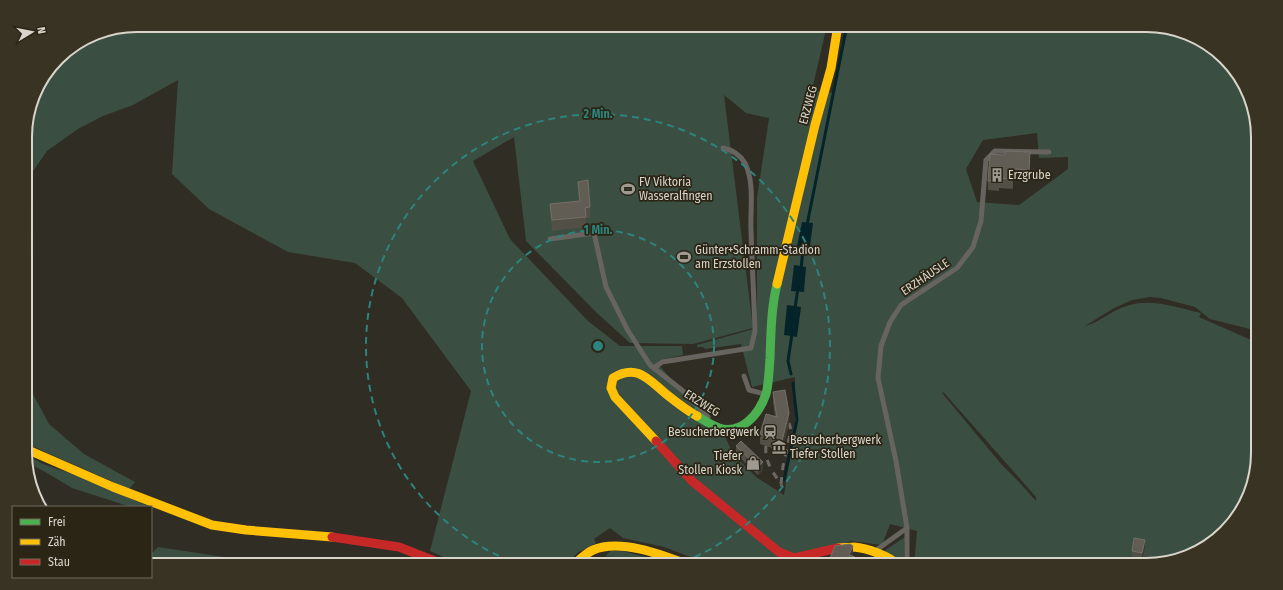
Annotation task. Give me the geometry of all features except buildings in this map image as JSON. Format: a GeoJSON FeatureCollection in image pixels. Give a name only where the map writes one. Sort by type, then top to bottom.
{"type":"FeatureCollection","features":[{"type":"Feature","properties":{"kind":"street","name":"ERZWEG"},"geometry":{"type":"LineString","coordinates":[[792,558],[779,552],[763,540],[692,481],[615,397],[611,388],[613,378],[621,373],[634,372],[644,376],[696,416],[719,428],[731,429],[744,426],[758,412],[766,394],[770,374],[773,302],[815,125],[831,68],[837,32]]}},
{"type":"Feature","properties":{"kind":"street"},"geometry":{"type":"LineString","coordinates":[[32,452],[113,487],[212,525],[246,530],[338,537],[399,547],[427,558]]}},
{"type":"Feature","properties":{"kind":"street"},"geometry":{"type":"LineString","coordinates":[[580,558],[583,555],[601,547],[619,546],[664,555],[672,558]]}},
{"type":"Feature","properties":{"kind":"street","name":"ERZWEG"},"geometry":{"type":"LineString","coordinates":[[803,558],[838,548],[854,547],[874,552],[887,558]]}},
{"type":"Feature","properties":{"kind":"lane"},"geometry":{"type":"LineString","coordinates":[[654,368],[662,362],[751,348],[755,331],[750,229],[750,177],[740,156],[723,148]]}},
{"type":"Feature","properties":{"kind":"lane","name":"ERZHÄUSLE"},"geometry":{"type":"LineString","coordinates":[[907,558],[907,528],[896,460],[878,378],[881,346],[885,334],[890,322],[901,305],[957,268],[973,248],[981,220],[986,160],[995,152],[1049,152]]}},
{"type":"Feature","properties":{"kind":"lane"},"geometry":{"type":"LineString","coordinates":[[550,239],[594,233],[606,287],[627,329],[650,364],[683,391],[706,414],[714,425]]}},
{"type":"Feature","properties":{"kind":"lane"},"geometry":{"type":"LineString","coordinates":[[744,376],[749,390],[766,394]]}},
{"type":"Feature","properties":{"kind":"lane"},"geometry":{"type":"LineString","coordinates":[[874,552],[907,528]]}},
{"type":"Feature","properties":{"kind":"green space"},"geometry":{"type":"Polygon","coordinates":[[[825,32],[812,90],[834,93],[844,32],[1146,32],[1166,34],[1186,40],[1198,46],[1220,63],[1237,85],[1247,110],[1251,137],[1251,329],[1210,319],[1195,307],[1161,298],[1150,297],[1132,300],[1114,308],[1085,326],[1094,323],[1121,308],[1141,303],[1151,303],[1201,313],[1199,317],[1251,340],[1251,460],[1249,473],[1243,493],[1237,505],[1229,517],[1210,536],[1186,550],[1153,558],[915,558],[917,531],[890,524],[882,545],[851,541],[797,558],[693,558],[664,547],[623,538],[610,528],[594,539],[596,543],[577,553],[573,558],[446,558],[430,551],[471,391],[402,298],[355,263],[288,252],[209,209],[172,174],[178,80],[133,105],[103,116],[78,129],[47,151],[32,173],[33,123],[40,97],[46,85],[63,63],[79,50],[97,40],[123,33],[825,32]],[[724,95],[753,328],[693,344],[630,343],[597,313],[526,241],[514,137],[473,161],[510,239],[588,321],[620,346],[682,346],[683,355],[660,360],[657,363],[696,407],[723,432],[733,454],[756,477],[784,495],[795,425],[795,377],[752,387],[741,344],[705,349],[703,347],[697,347],[697,345],[757,328],[757,198],[769,118],[746,113],[724,95]],[[1037,133],[983,140],[966,169],[977,202],[1019,205],[1068,169],[1068,157],[1039,158],[1037,133]],[[943,392],[942,393],[1002,465],[1036,501],[1036,497],[943,392]]]}},
{"type":"Feature","properties":{"kind":"green space"},"geometry":{"type":"Polygon","coordinates":[[[32,392],[49,424],[84,454],[135,482],[129,489],[32,446],[32,392]]]}},
{"type":"Feature","properties":{"kind":"green space"},"geometry":{"type":"Polygon","coordinates":[[[32,458],[148,506],[128,506],[72,488],[33,466],[32,458]]]}},
{"type":"Feature","properties":{"kind":"green space"},"geometry":{"type":"Polygon","coordinates":[[[905,537],[904,558],[897,558],[884,551],[905,537]]]}},
{"type":"Feature","properties":{"kind":"green space"},"geometry":{"type":"Polygon","coordinates":[[[158,547],[231,558],[152,558],[152,553],[158,547]]]}},
{"type":"Feature","properties":{"kind":"green space"},"geometry":{"type":"Polygon","coordinates":[[[611,551],[622,551],[650,558],[616,558],[605,556],[611,551]]]}},
{"type":"Feature","properties":{"kind":"water"},"geometry":{"type":"Polygon","coordinates":[[[802,222],[813,223],[809,253],[796,251],[802,222]]]}},
{"type":"Feature","properties":{"kind":"water"},"geometry":{"type":"Polygon","coordinates":[[[794,265],[806,267],[804,292],[791,291],[794,265]]]}},
{"type":"Feature","properties":{"kind":"water"},"geometry":{"type":"Polygon","coordinates":[[[787,305],[801,307],[797,337],[784,335],[787,305]]]}},
{"type":"Feature","properties":{"kind":"waterway"},"geometry":{"type":"LineString","coordinates":[[807,225],[846,32]]}},
{"type":"Feature","properties":{"kind":"waterway"},"geometry":{"type":"LineString","coordinates":[[801,269],[803,249]]}},
{"type":"Feature","properties":{"kind":"waterway"},"geometry":{"type":"LineString","coordinates":[[795,308],[798,288]]}},
{"type":"Feature","properties":{"kind":"waterway"},"geometry":{"type":"LineString","coordinates":[[791,374],[788,361],[792,334]]}},
{"type":"Feature","properties":{"kind":"waterway"},"geometry":{"type":"LineString","coordinates":[[784,480],[797,420],[793,383]]}},
{"type":"Feature","properties":{"kind":"railway"},"geometry":{"type":"LineString","coordinates":[[781,484],[783,466],[791,430],[789,423]]}},
{"type":"Feature","properties":{"kind":"railway"},"geometry":{"type":"LineString","coordinates":[[766,446],[768,462],[782,486]]}},
{"type":"Feature","properties":{"kind":"traffic: fast"},"geometry":{"type":"LineString","coordinates":[[697,416],[716,427],[727,429],[742,426],[759,409],[766,394],[768,385],[772,312],[777,284]]}},
{"type":"Feature","properties":{"kind":"traffic: slow"},"geometry":{"type":"LineString","coordinates":[[777,284],[815,125],[831,68],[837,32]]}},
{"type":"Feature","properties":{"kind":"traffic: slow"},"geometry":{"type":"LineString","coordinates":[[656,441],[615,397],[611,388],[613,378],[629,372],[642,375],[681,406],[697,416]]}},
{"type":"Feature","properties":{"kind":"traffic: slow"},"geometry":{"type":"LineString","coordinates":[[32,452],[113,487],[212,525],[246,530],[332,537]]}},
{"type":"Feature","properties":{"kind":"traffic: slow"},"geometry":{"type":"LineString","coordinates":[[581,558],[593,550],[616,546],[641,549],[670,558]]}},
{"type":"Feature","properties":{"kind":"traffic: slow"},"geometry":{"type":"LineString","coordinates":[[838,548],[854,547],[865,549],[887,558]]}},
{"type":"Feature","properties":{"kind":"traffic: jam"},"geometry":{"type":"LineString","coordinates":[[656,441],[692,481],[779,552],[794,558],[838,548]]}},
{"type":"Feature","properties":{"kind":"traffic: jam"},"geometry":{"type":"LineString","coordinates":[[332,537],[399,547],[427,558]]}},
{"type":"Feature","properties":{"kind":"place","name":"Erzgrube"},"geometry":{"type":"Point","coordinates":[997,175]}},
{"type":"Feature","properties":{"kind":"place","name":"FV Viktoria Wasseralfingen"},"geometry":{"type":"Point","coordinates":[628,189]}},
{"type":"Feature","properties":{"kind":"place","name":"Günter+Schramm-Stadion am Erzstollen"},"geometry":{"type":"Point","coordinates":[684,257]}},
{"type":"Feature","properties":{"kind":"place","name":"Besucherbergwerk"},"geometry":{"type":"Point","coordinates":[770,432]}},
{"type":"Feature","properties":{"kind":"place","name":"Besucherbergwerk Tiefer Stollen"},"geometry":{"type":"Point","coordinates":[779,447]}},
{"type":"Feature","properties":{"kind":"place","name":"Tiefer Stollen Kiosk"},"geometry":{"type":"Point","coordinates":[753,463]}}]}
